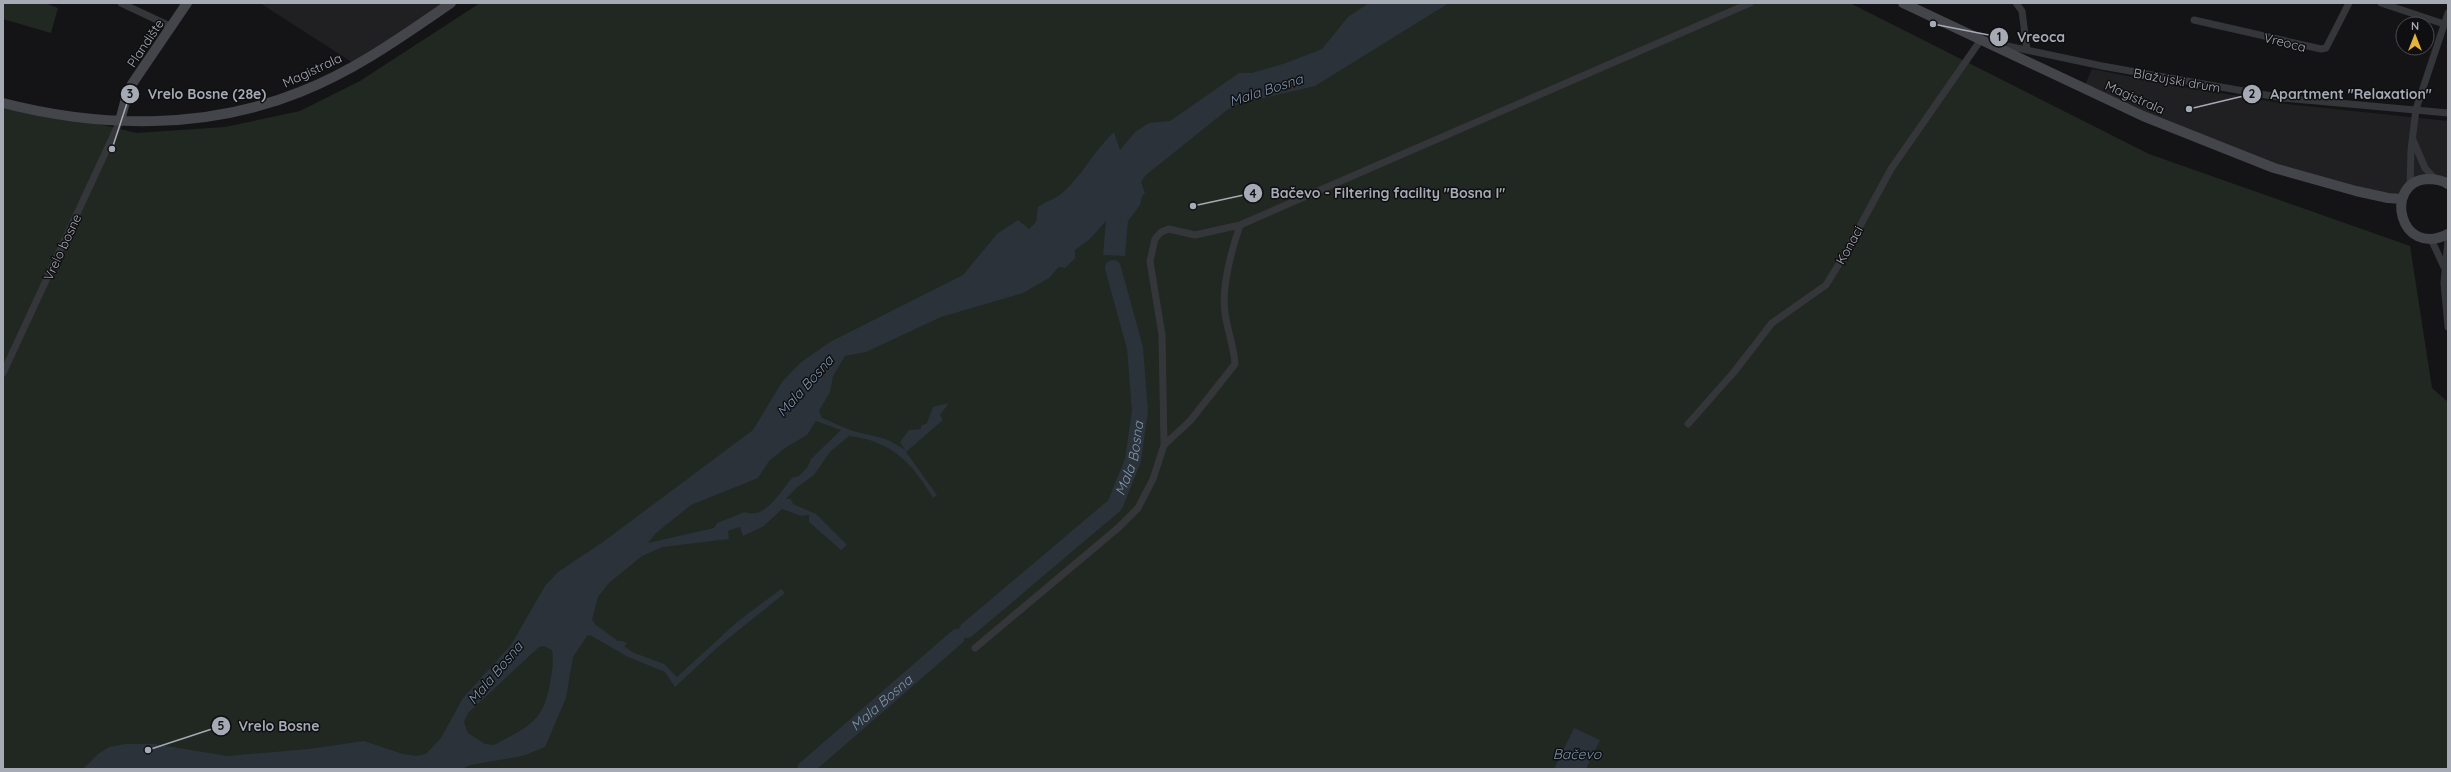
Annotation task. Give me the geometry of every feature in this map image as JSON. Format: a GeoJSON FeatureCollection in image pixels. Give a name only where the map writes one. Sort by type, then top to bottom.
{"type":"FeatureCollection","features":[{"type":"Feature","properties":{"kind":"main road","name":"Plandište"},"geometry":{"type":"LineString","coordinates":[[120,121],[126,98],[132,84],[187,3]]}},
{"type":"Feature","properties":{"kind":"main road","name":"Magistrala"},"geometry":{"type":"LineString","coordinates":[[3,104],[26,109],[120,121],[198,119],[249,110],[301,92],[384,49],[451,3]]}},
{"type":"Feature","properties":{"kind":"main road","name":"Magistrala"},"geometry":{"type":"LineString","coordinates":[[1903,3],[1980,41],[2143,116],[2274,168],[2314,181],[2388,198],[2401,203]]}},
{"type":"Feature","properties":{"kind":"main road"},"geometry":{"type":"LineString","coordinates":[[2448,184],[2436,179],[2425,179],[2410,187],[2401,203],[2402,218],[2413,233],[2431,240],[2448,234]]}},
{"type":"Feature","properties":{"kind":"street"},"geometry":{"type":"LineString","coordinates":[[122,3],[172,27]]}},
{"type":"Feature","properties":{"kind":"street"},"geometry":{"type":"LineString","coordinates":[[975,648],[1118,528],[1138,508],[1153,479],[1164,445],[1162,336],[1150,261],[1155,239],[1161,232],[1169,229],[1195,235],[1240,225],[1750,3]]}},
{"type":"Feature","properties":{"kind":"street"},"geometry":{"type":"LineString","coordinates":[[2016,3],[2022,11],[2027,50]]}},
{"type":"Feature","properties":{"kind":"street","name":"Vreoca"},"geometry":{"type":"LineString","coordinates":[[2194,20],[2322,49],[2326,48],[2331,42],[2349,3]]}},
{"type":"Feature","properties":{"kind":"street"},"geometry":{"type":"LineString","coordinates":[[2380,3],[2444,24]]}},
{"type":"Feature","properties":{"kind":"street"},"geometry":{"type":"LineString","coordinates":[[2410,187],[2416,109],[2448,13]]}},
{"type":"Feature","properties":{"kind":"street","name":"Blažujski drum"},"geometry":{"type":"LineString","coordinates":[[1980,41],[2102,66],[2278,98],[2448,113]]}},
{"type":"Feature","properties":{"kind":"street","name":"Konaci"},"geometry":{"type":"LineString","coordinates":[[1688,424],[1734,372],[1772,322],[1826,285],[1842,259],[1891,169],[1980,41]]}},
{"type":"Feature","properties":{"kind":"street","name":"Vrelo bosne"},"geometry":{"type":"LineString","coordinates":[[3,373],[120,121]]}},
{"type":"Feature","properties":{"kind":"street"},"geometry":{"type":"LineString","coordinates":[[2413,140],[2425,168],[2436,179]]}},
{"type":"Feature","properties":{"kind":"street"},"geometry":{"type":"LineString","coordinates":[[1164,445],[1190,421],[1235,364],[1234,348],[1225,312],[1232,249],[1240,225]]}},
{"type":"Feature","properties":{"kind":"street"},"geometry":{"type":"LineString","coordinates":[[2431,240],[2444,267]]}},
{"type":"Feature","properties":{"kind":"street"},"geometry":{"type":"LineString","coordinates":[[2448,240],[2444,267],[2444,304],[2448,327]]}},
{"type":"Feature","properties":{"kind":"shaded area"},"geometry":{"type":"Polygon","coordinates":[[[3,3],[45,3],[58,8],[51,33],[3,19],[3,3]]]}},
{"type":"Feature","properties":{"kind":"shaded area"},"geometry":{"type":"Polygon","coordinates":[[[260,3],[450,3],[353,63],[260,3]]]}},
{"type":"Feature","properties":{"kind":"shaded area"},"geometry":{"type":"Polygon","coordinates":[[[480,3],[1850,3],[2149,154],[2410,246],[2432,388],[2448,402],[2448,769],[3,769],[3,100],[136,133],[225,127],[300,111],[360,81],[480,3]]]}},
{"type":"Feature","properties":{"kind":"shaded area"},"geometry":{"type":"Polygon","coordinates":[[[2092,69],[2178,86],[2287,104],[2448,121],[2448,184],[2425,179],[2402,199],[2314,181],[2083,89],[2092,69]]]}},
{"type":"Feature","properties":{"kind":"water"},"geometry":{"type":"Polygon","coordinates":[[[1369,3],[1449,3],[1315,86],[1238,104],[1227,110],[1146,175],[1141,182],[1145,193],[1142,196],[1140,205],[1128,221],[1125,256],[1103,255],[1106,221],[1090,239],[1075,250],[1075,258],[1065,268],[1059,267],[1049,278],[1023,293],[941,317],[866,352],[845,356],[833,376],[830,392],[819,411],[822,418],[853,431],[887,440],[905,450],[900,442],[909,430],[921,429],[921,426],[927,423],[933,407],[949,403],[940,415],[943,420],[906,452],[937,495],[933,498],[909,464],[889,449],[877,443],[849,436],[830,452],[814,475],[796,488],[786,499],[791,499],[793,504],[816,514],[847,545],[841,550],[809,522],[809,515],[802,516],[782,509],[764,526],[743,536],[740,527],[728,531],[729,539],[663,547],[642,556],[609,583],[598,597],[592,620],[596,625],[618,641],[623,641],[627,644],[624,646],[632,652],[664,664],[677,677],[737,622],[781,589],[785,593],[719,646],[675,687],[665,672],[628,657],[590,635],[587,636],[573,657],[566,698],[545,747],[523,756],[470,765],[463,769],[83,769],[98,754],[109,747],[125,744],[155,744],[227,756],[309,749],[364,741],[403,754],[416,756],[426,754],[441,738],[463,698],[511,645],[545,586],[558,572],[603,542],[753,430],[782,382],[800,363],[830,342],[963,275],[997,234],[1018,220],[1029,229],[1036,222],[1038,207],[1060,195],[1068,188],[1100,147],[1114,132],[1120,150],[1135,132],[1149,123],[1170,121],[1239,73],[1252,73],[1286,63],[1322,49],[1348,17],[1369,3]],[[816,421],[807,435],[785,448],[769,461],[758,478],[691,505],[656,533],[648,543],[714,528],[717,523],[745,512],[759,512],[772,503],[792,478],[799,476],[807,468],[811,459],[841,430],[816,421]],[[544,646],[539,647],[468,713],[464,722],[468,733],[485,744],[494,745],[515,734],[532,722],[543,707],[551,679],[553,658],[552,650],[544,646]]]}},
{"type":"Feature","properties":{"kind":"water","name":"Bačevo"},"geometry":{"type":"Polygon","coordinates":[[[1574,728],[1600,740],[1586,769],[1554,769],[1574,728]]]}},
{"type":"Feature","properties":{"kind":"waterway","name":"Mala Bosna"},"geometry":{"type":"LineString","coordinates":[[967,630],[1115,505],[1133,460],[1140,411],[1135,348],[1113,268]]}},
{"type":"Feature","properties":{"kind":"waterway","name":"Mala Bosna"},"geometry":{"type":"LineString","coordinates":[[805,769],[957,637]]}},
{"type":"Feature","properties":{"kind":"place","name":"Vreoca"},"geometry":{"type":"Point","coordinates":[1933,24]}},
{"type":"Feature","properties":{"kind":"place","name":"Apartment \"Relaxation\""},"geometry":{"type":"Point","coordinates":[2189,109]}},
{"type":"Feature","properties":{"kind":"place","name":"Vrelo Bosne (28e)"},"geometry":{"type":"Point","coordinates":[112,149]}},
{"type":"Feature","properties":{"kind":"place","name":"Bačevo - Filtering facility \"Bosna I\""},"geometry":{"type":"Point","coordinates":[1193,206]}},
{"type":"Feature","properties":{"kind":"place","name":"Vrelo Bosne"},"geometry":{"type":"Point","coordinates":[148,750]}}]}
